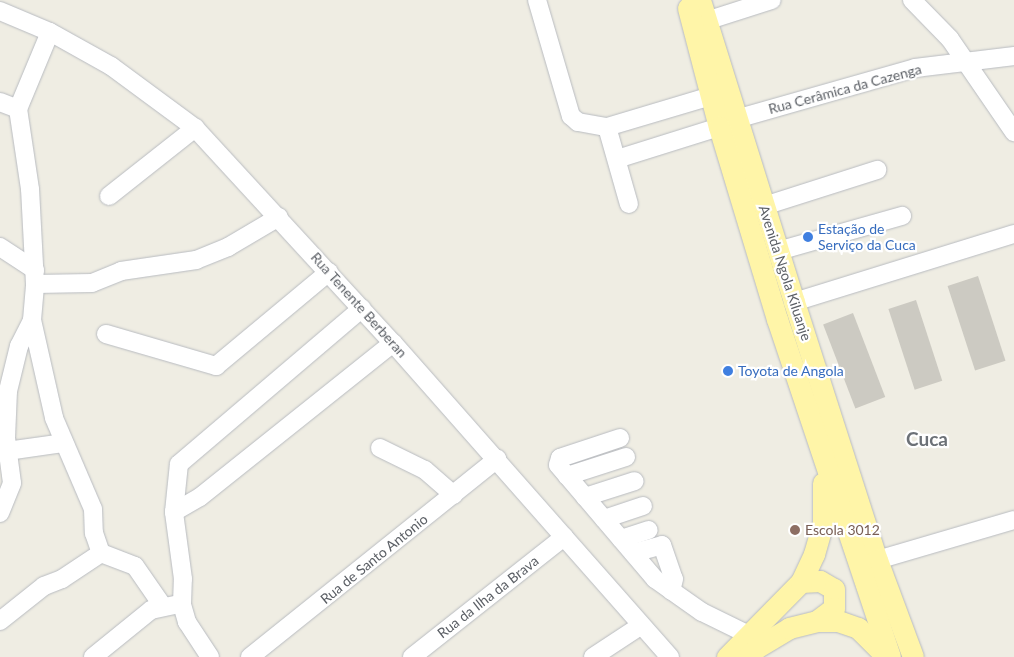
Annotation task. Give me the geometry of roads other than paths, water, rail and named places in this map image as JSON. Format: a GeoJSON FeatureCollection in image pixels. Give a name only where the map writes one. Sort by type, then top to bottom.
{"type":"FeatureCollection","features":[{"type":"Feature","properties":{"kind":"main road","name":"Avenida Ngola Kiluanje"},"geometry":{"type":"LineString","coordinates":[[686,0],[711,96],[728,123],[764,206],[877,560],[913,657]]}},
{"type":"Feature","properties":{"kind":"main road","name":"Avenida Ngola Kiluanje"},"geometry":{"type":"LineString","coordinates":[[700,0],[728,123],[819,453],[888,657]]}},
{"type":"Feature","properties":{"kind":"main road"},"geometry":{"type":"LineString","coordinates":[[727,657],[747,634],[801,582],[814,554],[823,522],[824,494],[819,453]]}},
{"type":"Feature","properties":{"kind":"main road"},"geometry":{"type":"LineString","coordinates":[[801,582],[820,581],[834,589],[834,608],[817,621]]}},
{"type":"Feature","properties":{"kind":"main road"},"geometry":{"type":"LineString","coordinates":[[748,657],[756,648],[789,628],[817,621],[838,621],[858,628],[888,657]]}},
{"type":"Feature","properties":{"kind":"street"},"geometry":{"type":"LineString","coordinates":[[537,0],[571,116],[578,122],[608,127],[711,96]]}},
{"type":"Feature","properties":{"kind":"street"},"geometry":{"type":"LineString","coordinates":[[706,21],[772,0]]}},
{"type":"Feature","properties":{"kind":"street"},"geometry":{"type":"LineString","coordinates":[[912,0],[936,22],[965,60],[1014,132]]}},
{"type":"Feature","properties":{"kind":"street","name":"Rua Tenente Berberan"},"geometry":{"type":"LineString","coordinates":[[0,11],[50,32],[111,66],[195,128],[362,308],[497,459],[640,626],[670,657]]}},
{"type":"Feature","properties":{"kind":"street"},"geometry":{"type":"LineString","coordinates":[[50,32],[18,109],[30,189],[35,277],[32,320],[51,406],[64,443],[93,509],[94,533],[101,553],[134,566],[162,605]]}},
{"type":"Feature","properties":{"kind":"street","name":"Rua Cerâmica da Cazenga"},"geometry":{"type":"LineString","coordinates":[[617,159],[897,72],[965,60],[1014,56]]}},
{"type":"Feature","properties":{"kind":"street"},"geometry":{"type":"LineString","coordinates":[[0,102],[18,109]]}},
{"type":"Feature","properties":{"kind":"street"},"geometry":{"type":"LineString","coordinates":[[608,127],[629,204]]}},
{"type":"Feature","properties":{"kind":"street"},"geometry":{"type":"LineString","coordinates":[[109,196],[195,128]]}},
{"type":"Feature","properties":{"kind":"street"},"geometry":{"type":"LineString","coordinates":[[764,206],[877,170]]}},
{"type":"Feature","properties":{"kind":"street"},"geometry":{"type":"LineString","coordinates":[[778,251],[902,216]]}},
{"type":"Feature","properties":{"kind":"street"},"geometry":{"type":"LineString","coordinates":[[0,248],[35,277],[92,283],[121,271],[196,260],[228,248],[279,217]]}},
{"type":"Feature","properties":{"kind":"street"},"geometry":{"type":"LineString","coordinates":[[794,302],[1014,234]]}},
{"type":"Feature","properties":{"kind":"street"},"geometry":{"type":"LineString","coordinates":[[106,334],[216,366],[329,272]]}},
{"type":"Feature","properties":{"kind":"street"},"geometry":{"type":"LineString","coordinates":[[210,657],[187,622],[182,604],[184,588],[174,512],[175,476],[186,455],[362,308]]}},
{"type":"Feature","properties":{"kind":"street"},"geometry":{"type":"LineString","coordinates":[[0,513],[11,491],[6,417],[11,376],[19,346],[32,320]]}},
{"type":"Feature","properties":{"kind":"street"},"geometry":{"type":"LineString","coordinates":[[174,512],[206,492],[393,343]]}},
{"type":"Feature","properties":{"kind":"street"},"geometry":{"type":"LineString","coordinates":[[620,438],[560,458],[558,465],[654,579],[702,612],[747,634]]}},
{"type":"Feature","properties":{"kind":"street"},"geometry":{"type":"LineString","coordinates":[[7,452],[64,443]]}},
{"type":"Feature","properties":{"kind":"street"},"geometry":{"type":"LineString","coordinates":[[380,448],[425,470],[454,495]]}},
{"type":"Feature","properties":{"kind":"street"},"geometry":{"type":"LineString","coordinates":[[567,476],[626,457]]}},
{"type":"Feature","properties":{"kind":"street","name":"Rua de Santo Antonio"},"geometry":{"type":"LineString","coordinates":[[250,657],[497,459]]}},
{"type":"Feature","properties":{"kind":"street"},"geometry":{"type":"LineString","coordinates":[[585,497],[635,481]]}},
{"type":"Feature","properties":{"kind":"street"},"geometry":{"type":"LineString","coordinates":[[604,519],[643,506]]}},
{"type":"Feature","properties":{"kind":"street"},"geometry":{"type":"LineString","coordinates":[[877,560],[1014,520]]}},
{"type":"Feature","properties":{"kind":"street"},"geometry":{"type":"LineString","coordinates":[[621,539],[649,530]]}},
{"type":"Feature","properties":{"kind":"street","name":"Rua da Ilha da Brava"},"geometry":{"type":"LineString","coordinates":[[412,657],[564,537]]}},
{"type":"Feature","properties":{"kind":"street"},"geometry":{"type":"LineString","coordinates":[[633,553],[662,545],[674,579],[671,590]]}},
{"type":"Feature","properties":{"kind":"street"},"geometry":{"type":"LineString","coordinates":[[0,620],[44,586],[62,579],[101,553]]}},
{"type":"Feature","properties":{"kind":"street"},"geometry":{"type":"LineString","coordinates":[[93,657],[162,605],[182,604]]}},
{"type":"Feature","properties":{"kind":"street"},"geometry":{"type":"LineString","coordinates":[[593,657],[640,626]]}},
{"type":"Feature","properties":{"kind":"place","name":"Estação de Serviço da Cuca"},"geometry":{"type":"Point","coordinates":[808,237]}},
{"type":"Feature","properties":{"kind":"place","name":"Toyota de Angola"},"geometry":{"type":"Point","coordinates":[728,371]}},
{"type":"Feature","properties":{"kind":"place","name":"Escola 3012"},"geometry":{"type":"Point","coordinates":[795,530]}},
{"type":"Feature","properties":{"kind":"district","name":"Cuca"},"geometry":{"type":"Point","coordinates":[927,439]}}]}
